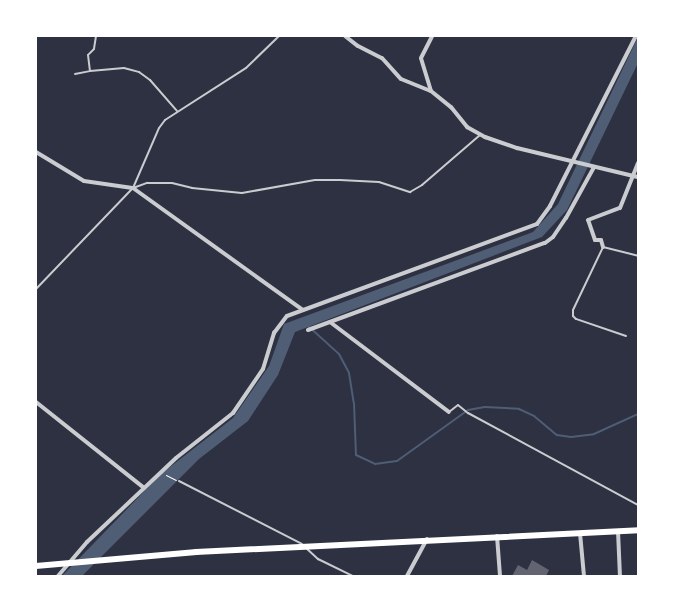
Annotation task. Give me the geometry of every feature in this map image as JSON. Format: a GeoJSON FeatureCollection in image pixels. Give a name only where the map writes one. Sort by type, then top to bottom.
{"type":"FeatureCollection","features":[{"type":"Feature","properties":{"kind":"main road"},"geometry":{"type":"LineString","coordinates":[[36,566],[106,559],[304,546],[638,530]]}},
{"type":"Feature","properties":{"kind":"street"},"geometry":{"type":"LineString","coordinates":[[346,36],[358,46],[382,58],[401,79],[431,91],[451,106],[467,127],[480,134],[517,148],[638,177]]}},
{"type":"Feature","properties":{"kind":"street"},"geometry":{"type":"LineString","coordinates":[[431,91],[421,58],[432,36]]}},
{"type":"Feature","properties":{"kind":"street"},"geometry":{"type":"LineString","coordinates":[[58,576],[70,562],[160,472],[233,414],[263,369],[274,332],[287,316],[537,224],[550,206],[575,162],[636,36]]}},
{"type":"Feature","properties":{"kind":"street"},"geometry":{"type":"LineString","coordinates":[[36,152],[84,181],[133,188],[302,310]]}},
{"type":"Feature","properties":{"kind":"street"},"geometry":{"type":"LineString","coordinates":[[603,247],[601,240],[595,240],[588,220],[620,208],[638,163]]}},
{"type":"Feature","properties":{"kind":"street"},"geometry":{"type":"LineString","coordinates":[[308,330],[545,243],[553,237],[566,218],[593,167]]}},
{"type":"Feature","properties":{"kind":"street"},"geometry":{"type":"LineString","coordinates":[[330,322],[449,412]]}},
{"type":"Feature","properties":{"kind":"street"},"geometry":{"type":"LineString","coordinates":[[36,402],[144,488]]}},
{"type":"Feature","properties":{"kind":"street"},"geometry":{"type":"LineString","coordinates":[[618,531],[620,576]]}},
{"type":"Feature","properties":{"kind":"street"},"geometry":{"type":"LineString","coordinates":[[580,532],[584,576]]}},
{"type":"Feature","properties":{"kind":"street"},"geometry":{"type":"LineString","coordinates":[[497,536],[500,576]]}},
{"type":"Feature","properties":{"kind":"street"},"geometry":{"type":"LineString","coordinates":[[407,576],[427,539]]}},
{"type":"Feature","properties":{"kind":"lane"},"geometry":{"type":"LineString","coordinates":[[90,71],[88,55],[94,49],[96,36]]}},
{"type":"Feature","properties":{"kind":"lane"},"geometry":{"type":"LineString","coordinates":[[36,288],[133,188],[159,128],[177,111],[218,88],[246,68],[279,36]]}},
{"type":"Feature","properties":{"kind":"lane"},"geometry":{"type":"LineString","coordinates":[[75,74],[124,68],[139,72],[150,80],[177,111]]}},
{"type":"Feature","properties":{"kind":"lane"},"geometry":{"type":"LineString","coordinates":[[133,188],[147,183],[172,183],[192,188],[242,193],[315,180],[340,180],[379,182],[410,192],[422,185],[480,134]]}},
{"type":"Feature","properties":{"kind":"lane"},"geometry":{"type":"LineString","coordinates":[[626,336],[573,316],[603,247],[638,256]]}},
{"type":"Feature","properties":{"kind":"lane"},"geometry":{"type":"LineString","coordinates":[[449,412],[458,405],[468,413],[638,506]]}},
{"type":"Feature","properties":{"kind":"lane"},"geometry":{"type":"LineString","coordinates":[[179,481],[304,546],[318,559],[353,576]]}},
{"type":"Feature","properties":{"kind":"path"},"geometry":{"type":"LineString","coordinates":[[160,472],[179,481]]}},
{"type":"Feature","properties":{"kind":"water"},"geometry":{"type":"Polygon","coordinates":[[[638,37],[638,63],[567,210],[542,237],[295,332],[278,375],[248,421],[199,459],[82,576],[62,576],[161,474],[233,418],[269,366],[284,324],[533,232],[558,204],[638,37]]]}},
{"type":"Feature","properties":{"kind":"building"},"geometry":{"type":"Polygon","coordinates":[[[532,560],[549,570],[546,576],[512,576],[518,565],[527,570],[532,560]]]}},
{"type":"Feature","properties":{"kind":"waterway"},"geometry":{"type":"LineString","coordinates":[[307,325],[339,354],[349,373],[354,403],[356,455],[375,464],[397,461],[468,410],[485,407],[519,409],[534,416],[557,435],[571,437],[594,434],[638,414]]}}]}
